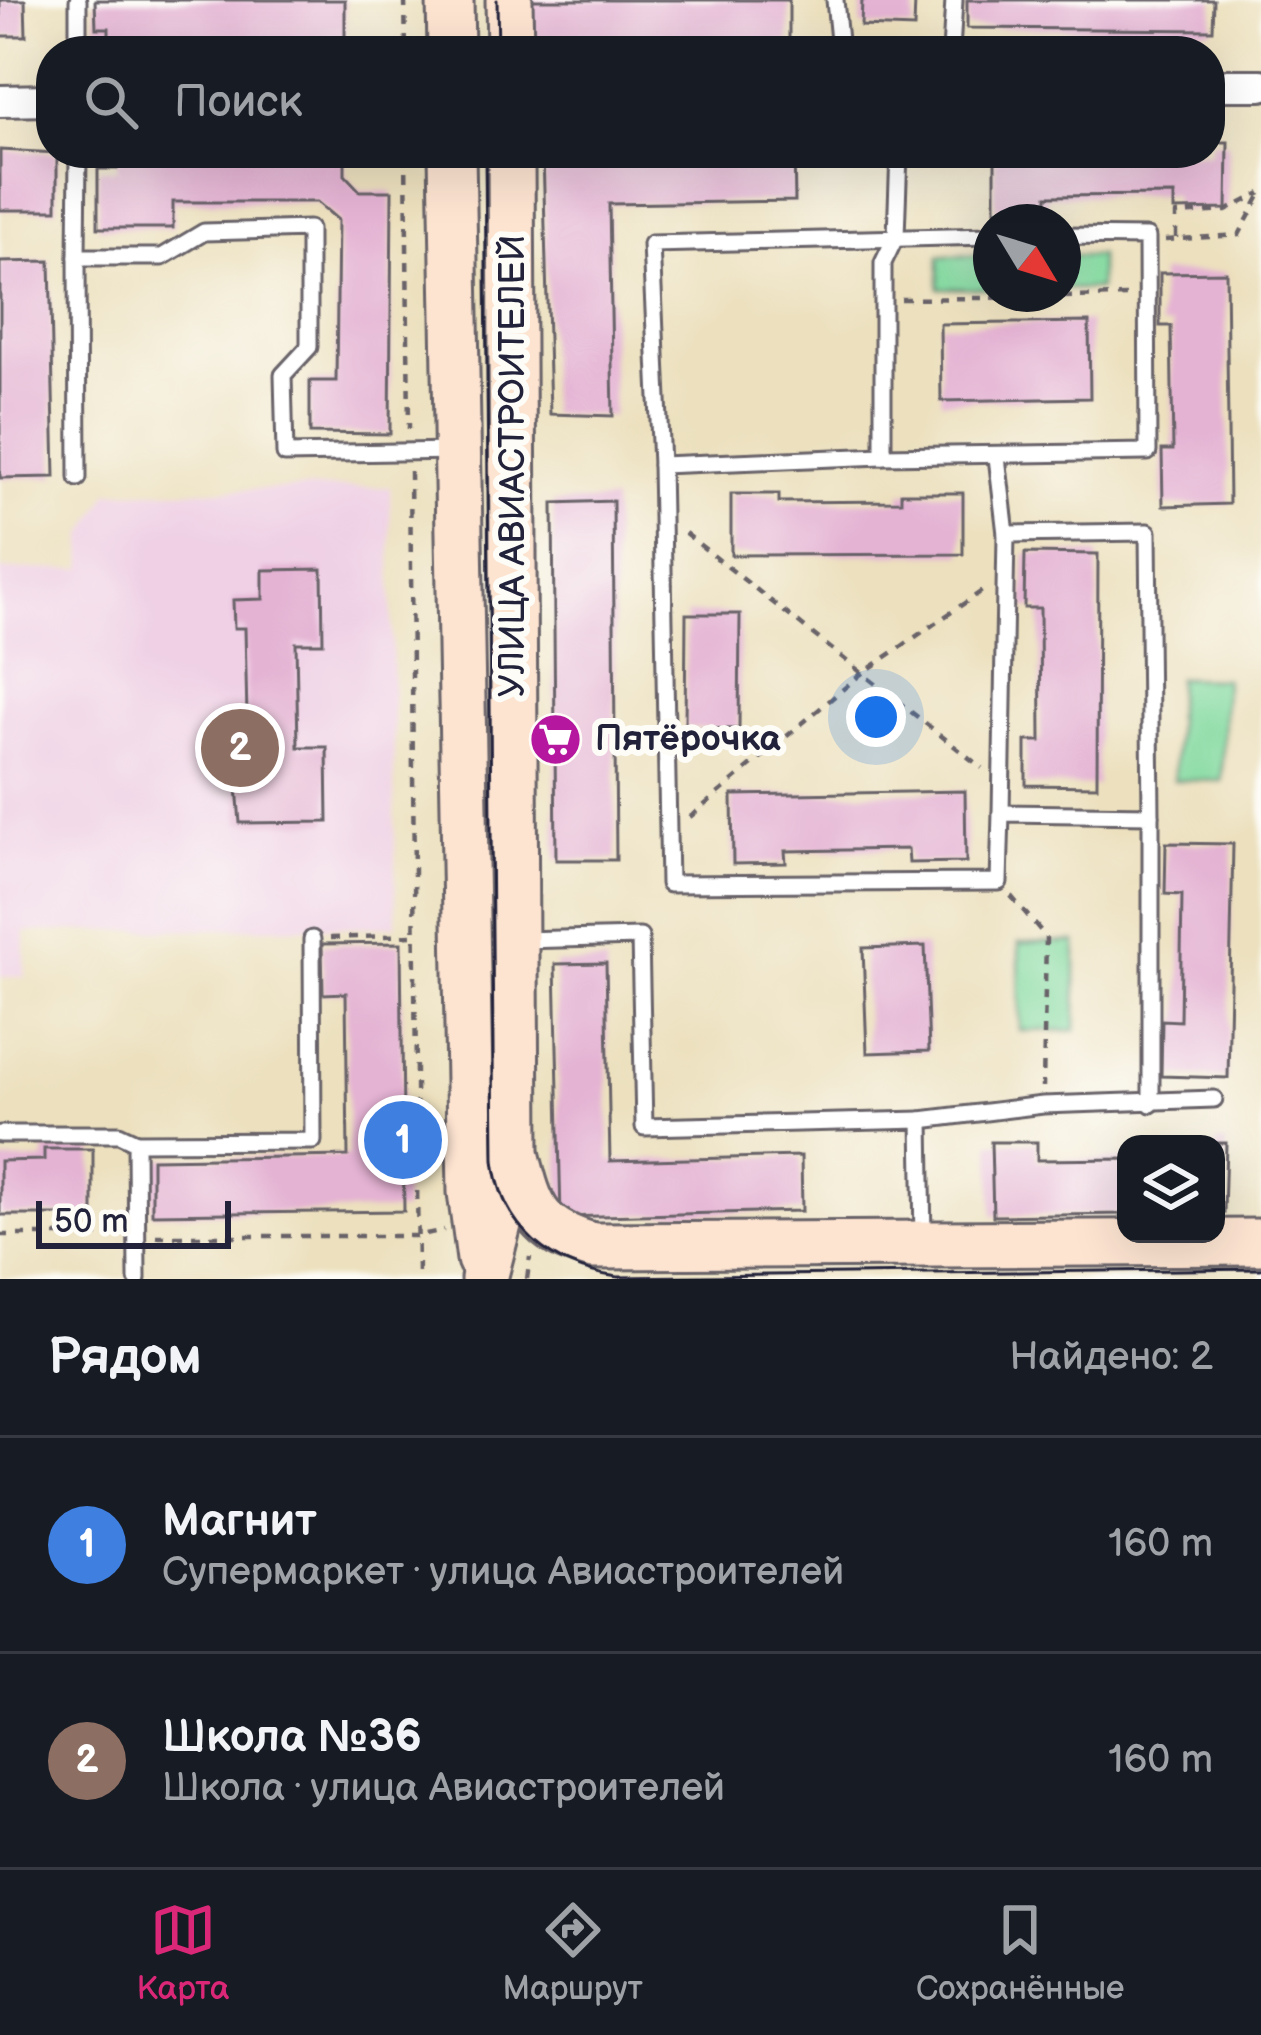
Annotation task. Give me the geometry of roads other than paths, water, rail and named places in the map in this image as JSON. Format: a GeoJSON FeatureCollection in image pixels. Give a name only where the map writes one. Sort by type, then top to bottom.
{"type":"FeatureCollection","features":[{"type":"Feature","properties":{"kind":"main road"},"geometry":{"type":"LineString","coordinates":[[450,0],[451,36]]}},
{"type":"Feature","properties":{"kind":"main road"},"geometry":{"type":"LineString","coordinates":[[509,0],[510,36]]}},
{"type":"Feature","properties":{"kind":"main road","name":"УЛИЦА АВИАСТРОИТЕЛЕЙ"},"geometry":{"type":"LineString","coordinates":[[452,168],[471,1192],[484,1279]]}},
{"type":"Feature","properties":{"kind":"main road","name":"УЛИЦА АВИАСТРОИТЕЛЕЙ"},"geometry":{"type":"LineString","coordinates":[[484,1279],[516,1154],[511,168]]}},
{"type":"Feature","properties":{"kind":"main road"},"geometry":{"type":"LineString","coordinates":[[516,1154],[530,1208],[565,1239]]}},
{"type":"Feature","properties":{"kind":"main road"},"geometry":{"type":"LineString","coordinates":[[484,1279],[536,1244],[565,1239],[593,1246],[1261,1242]]}},
{"type":"Feature","properties":{"kind":"street"},"geometry":{"type":"LineString","coordinates":[[1225,85],[1261,85]]}},
{"type":"Feature","properties":{"kind":"street"},"geometry":{"type":"LineString","coordinates":[[0,101],[36,100]]}},
{"type":"Feature","properties":{"kind":"lane"},"geometry":{"type":"LineString","coordinates":[[78,0],[78,36]]}},
{"type":"Feature","properties":{"kind":"lane"},"geometry":{"type":"LineString","coordinates":[[836,0],[839,36]]}},
{"type":"Feature","properties":{"kind":"lane"},"geometry":{"type":"LineString","coordinates":[[952,36],[953,0]]}},
{"type":"Feature","properties":{"kind":"lane"},"geometry":{"type":"LineString","coordinates":[[78,168],[79,478]]}},
{"type":"Feature","properties":{"kind":"lane"},"geometry":{"type":"LineString","coordinates":[[883,456],[883,263],[896,236],[898,168]]}},
{"type":"Feature","properties":{"kind":"lane"},"geometry":{"type":"LineString","coordinates":[[77,257],[162,256],[204,232],[309,229],[309,347],[283,375],[284,454],[458,451]]}},
{"type":"Feature","properties":{"kind":"lane"},"geometry":{"type":"LineString","coordinates":[[973,236],[651,244],[661,465],[669,884],[999,882],[1006,534],[997,458]]}},
{"type":"Feature","properties":{"kind":"lane"},"geometry":{"type":"LineString","coordinates":[[661,465],[1148,452],[1147,241],[1081,237]]}},
{"type":"Feature","properties":{"kind":"lane"},"geometry":{"type":"LineString","coordinates":[[1006,534],[1148,532],[1151,1104]]}},
{"type":"Feature","properties":{"kind":"lane"},"geometry":{"type":"LineString","coordinates":[[1000,813],[1151,815]]}},
{"type":"Feature","properties":{"kind":"lane"},"geometry":{"type":"LineString","coordinates":[[515,940],[640,937],[644,1127],[921,1120],[1043,1106],[1214,1100]]}},
{"type":"Feature","properties":{"kind":"lane"},"geometry":{"type":"LineString","coordinates":[[0,1134],[119,1134],[136,1142],[313,1142],[312,939]]}},
{"type":"Feature","properties":{"kind":"lane"},"geometry":{"type":"LineString","coordinates":[[921,1120],[923,1244]]}},
{"type":"Feature","properties":{"kind":"lane"},"geometry":{"type":"LineString","coordinates":[[136,1142],[136,1279]]}},
{"type":"Feature","properties":{"kind":"tram line"},"geometry":{"type":"LineString","coordinates":[[497,0],[498,36]]}},
{"type":"Feature","properties":{"kind":"tram line"},"geometry":{"type":"LineString","coordinates":[[485,168],[494,1160],[507,1206],[519,1225],[571,1265],[618,1277],[1261,1269]]}},
{"type":"Feature","properties":{"kind":"place","name":"Пятёрочка"},"geometry":{"type":"Point","coordinates":[556,739]}},
{"type":"Feature","properties":{"kind":"place","name":"Школа №36"},"geometry":{"type":"Point","coordinates":[240,748]}},
{"type":"Feature","properties":{"kind":"place","name":"Магнит"},"geometry":{"type":"Point","coordinates":[403,1140]}}]}
